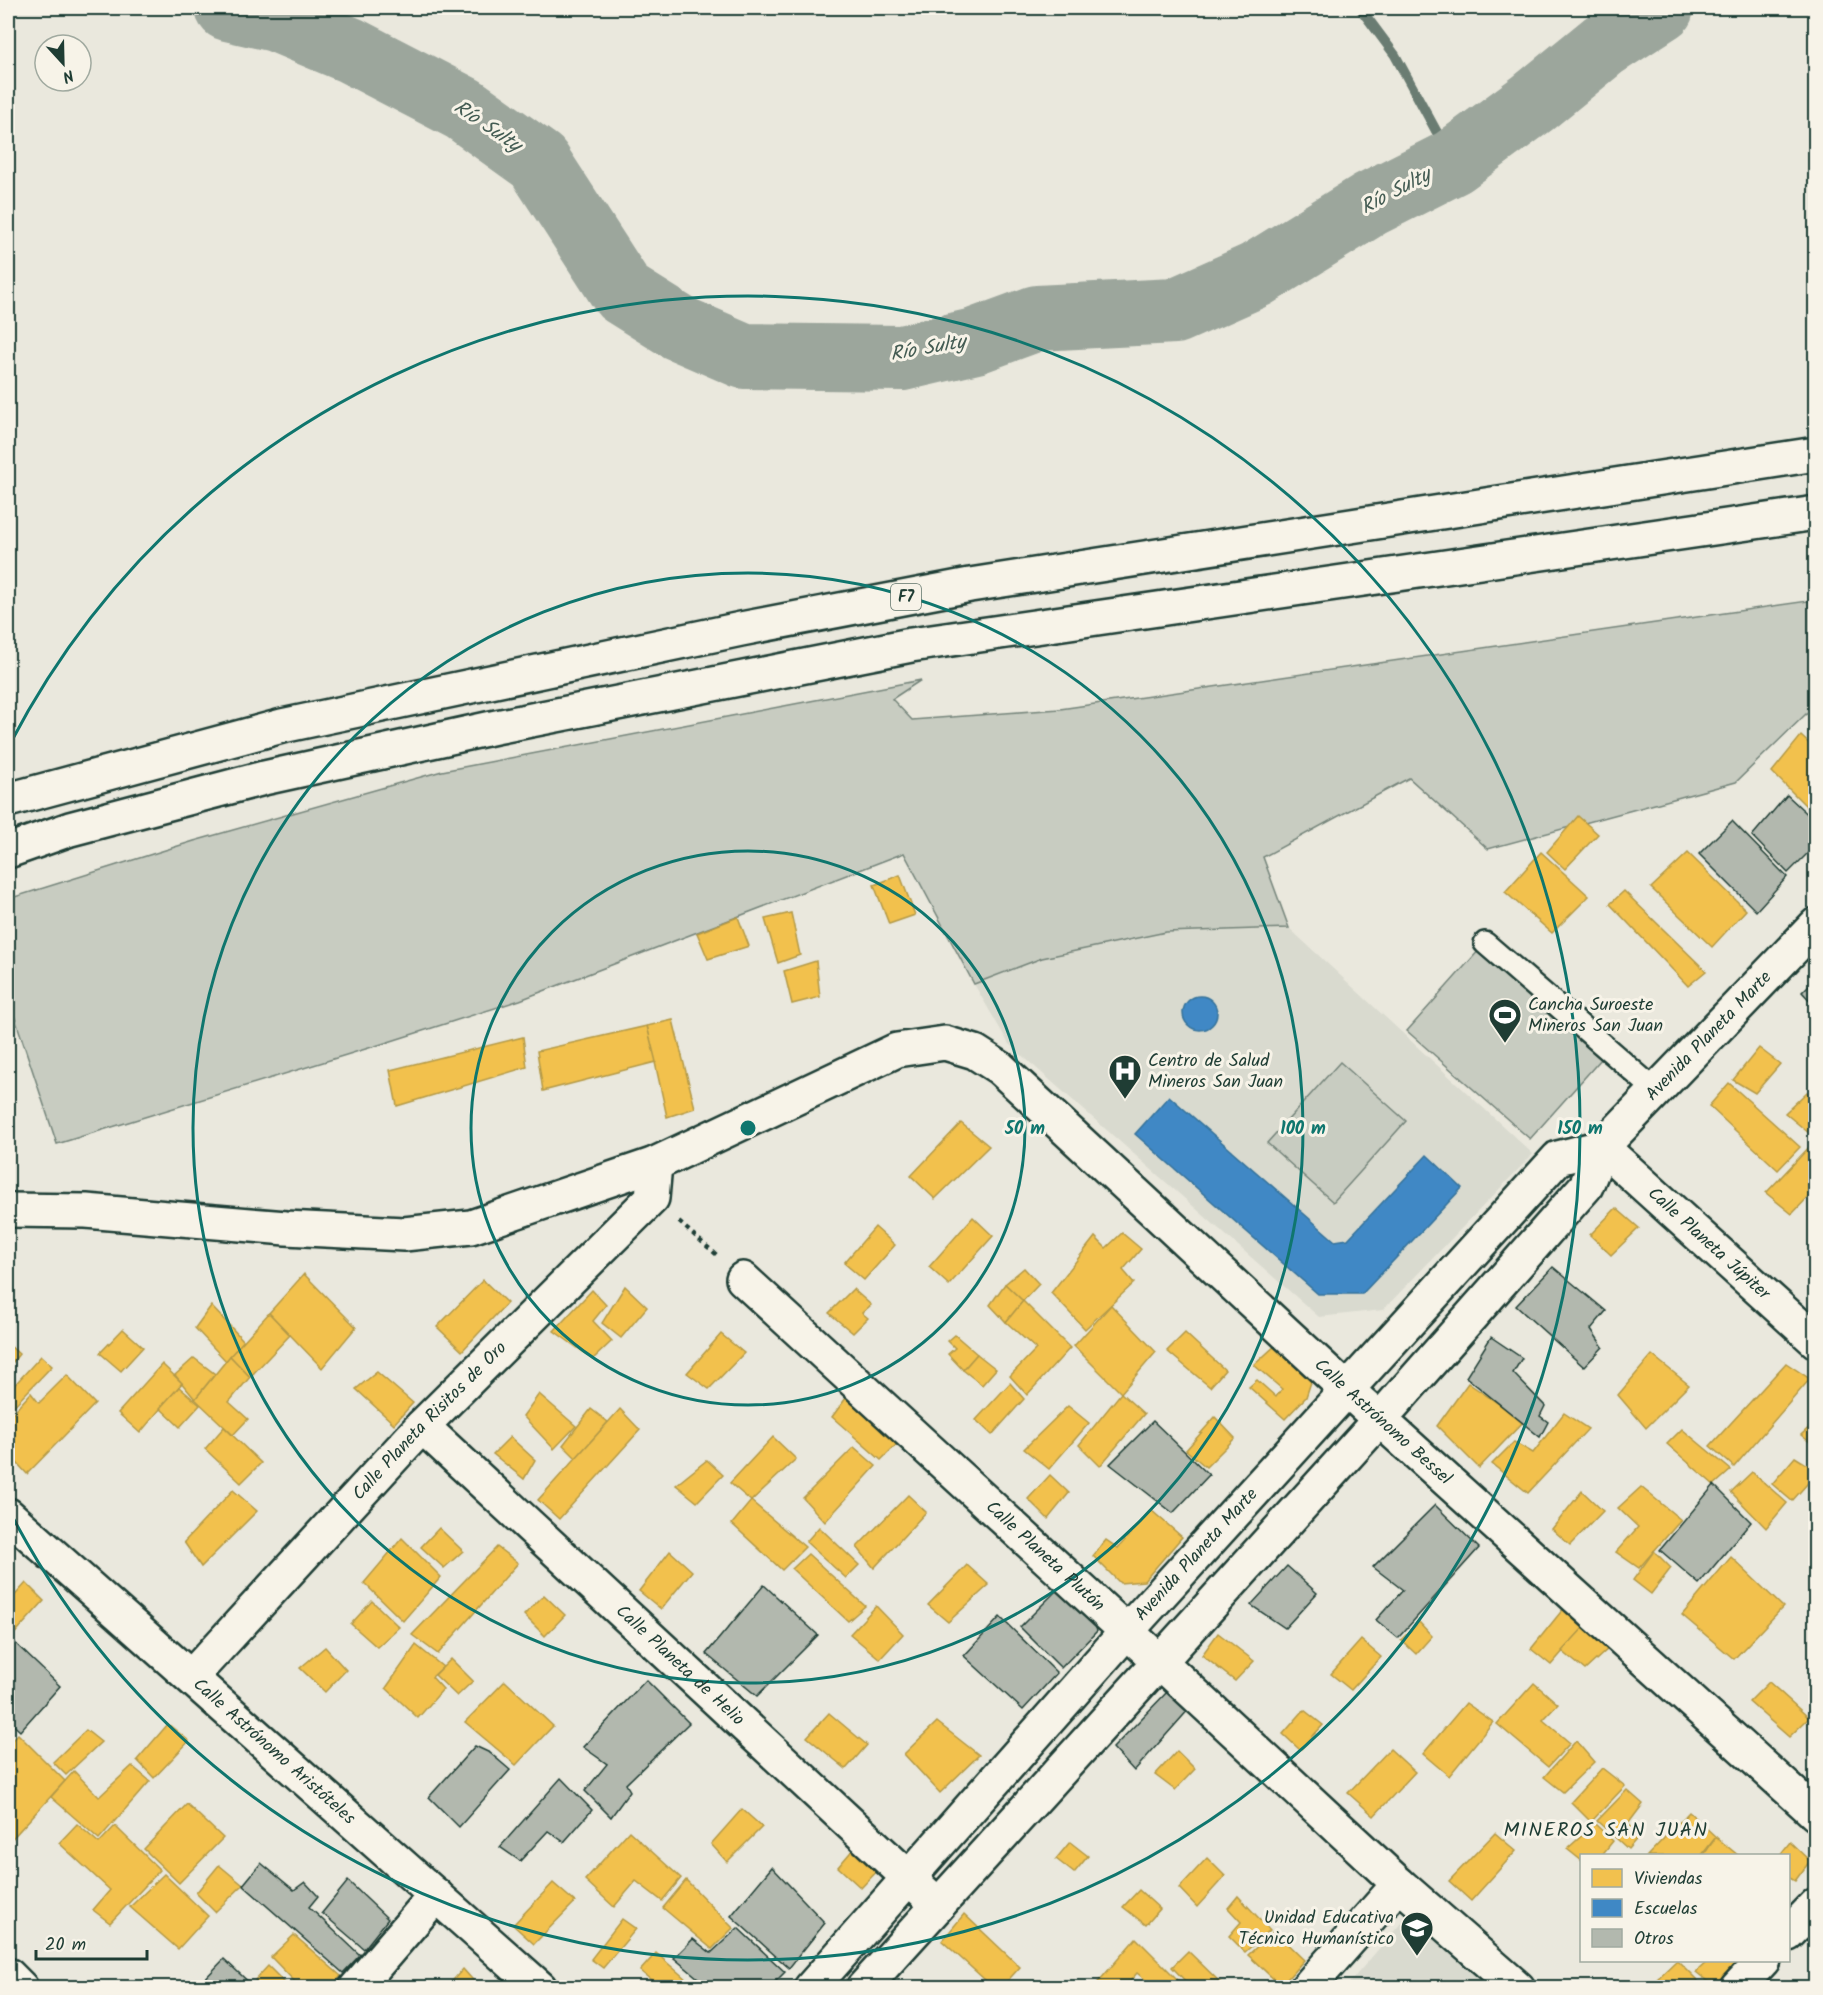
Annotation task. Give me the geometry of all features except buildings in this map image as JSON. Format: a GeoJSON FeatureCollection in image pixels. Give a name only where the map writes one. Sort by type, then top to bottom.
{"type":"FeatureCollection","features":[{"type":"Feature","properties":{"kind":"main road","name":"F7"},"geometry":{"type":"LineString","coordinates":[[8,800],[282,726],[741,629],[947,589],[1815,454]]}},
{"type":"Feature","properties":{"kind":"main road"},"geometry":{"type":"LineString","coordinates":[[8,852],[70,829],[264,778],[496,727],[911,645],[1815,513]]}},
{"type":"Feature","properties":{"kind":"main road","name":"Avenida Planeta Marte"},"geometry":{"type":"LineString","coordinates":[[863,1988],[1380,1419],[1586,1186],[1602,1147],[1815,925]]}},
{"type":"Feature","properties":{"kind":"main road","name":"Calle Astrónomo Bessel"},"geometry":{"type":"LineString","coordinates":[[655,1164],[897,1050],[945,1043],[975,1052],[1000,1068],[1346,1389],[1815,1814]]}},
{"type":"Feature","properties":{"kind":"main road","name":"Avenida Planeta Marte"},"geometry":{"type":"LineString","coordinates":[[811,1988],[1127,1631],[1558,1158],[1602,1147]]}},
{"type":"Feature","properties":{"kind":"main road","name":"Calle Planeta Júpiter"},"geometry":{"type":"LineString","coordinates":[[1602,1147],[1815,1341]]}},
{"type":"Feature","properties":{"kind":"main road"},"geometry":{"type":"LineString","coordinates":[[8,1210],[86,1211],[286,1228],[404,1234],[471,1227],[655,1164],[652,1198]]}},
{"type":"Feature","properties":{"kind":"main road","name":"Calle Planeta Risitos de Oro"},"geometry":{"type":"LineString","coordinates":[[191,1677],[422,1426],[652,1198]]}},
{"type":"Feature","properties":{"kind":"main road","name":"Calle Planeta Plutón"},"geometry":{"type":"LineString","coordinates":[[743,1279],[1159,1660],[1399,1884],[1518,1988]]}},
{"type":"Feature","properties":{"kind":"main road","name":"Calle Planeta de Helio"},"geometry":{"type":"LineString","coordinates":[[422,1426],[938,1905]]}},
{"type":"Feature","properties":{"kind":"main road","name":"Calle Astrónomo Aristóteles"},"geometry":{"type":"LineString","coordinates":[[8,1515],[540,1988]]}},
{"type":"Feature","properties":{"kind":"main road"},"geometry":{"type":"LineString","coordinates":[[1307,1988],[1399,1884]]}},
{"type":"Feature","properties":{"kind":"main road"},"geometry":{"type":"LineString","coordinates":[[356,1988],[436,1895]]}},
{"type":"Feature","properties":{"kind":"main road"},"geometry":{"type":"LineString","coordinates":[[1790,1932],[1815,1905]]}},
{"type":"Feature","properties":{"kind":"main road"},"geometry":{"type":"LineString","coordinates":[[1737,1988],[1761,1962]]}},
{"type":"Feature","properties":{"kind":"main road"},"geometry":{"type":"LineString","coordinates":[[8,1975],[21,1988]]}},
{"type":"Feature","properties":{"kind":"lane"},"geometry":{"type":"LineString","coordinates":[[1485,943],[1656,1090]]}},
{"type":"Feature","properties":{"kind":"path"},"geometry":{"type":"LineString","coordinates":[[652,1198],[743,1279]]}},
{"type":"Feature","properties":{"kind":"shaded area"},"geometry":{"type":"Polygon","coordinates":[[[1815,600],[1815,714],[1806,714],[1736,782],[1488,849],[1409,778],[1263,857],[1289,928],[1166,932],[1042,958],[974,984],[904,853],[520,1000],[57,1144],[8,997],[8,899],[194,841],[442,771],[921,680],[892,699],[912,720],[1060,709],[1815,600]]]}},
{"type":"Feature","properties":{"kind":"shaded area"},"geometry":{"type":"Polygon","coordinates":[[[1289,928],[1533,1154],[1383,1310],[1319,1317],[1009,1044],[974,984],[1042,958],[1166,932],[1289,928]]]}},
{"type":"Feature","properties":{"kind":"shaded area","name":"Cancha Suroeste Mineros San Juan"},"geometry":{"type":"Polygon","coordinates":[[[1480,949],[1602,1058],[1530,1139],[1407,1031],[1480,949]]]}},
{"type":"Feature","properties":{"kind":"shaded area"},"geometry":{"type":"Polygon","coordinates":[[[1340,1062],[1406,1121],[1333,1202],[1267,1143],[1340,1062]]]}},
{"type":"Feature","properties":{"kind":"shaded area","name":"Unidad Educativa Técnico Humanístico"},"geometry":{"type":"Polygon","coordinates":[[[1402,1922],[1429,1926],[1498,1988],[1345,1988],[1402,1922]]]}},
{"type":"Feature","properties":{"kind":"waterway","name":"Río Sulty"},"geometry":{"type":"LineString","coordinates":[[228,8],[276,19],[350,50],[464,109],[538,162],[623,293],[679,328],[744,356],[902,358],[975,341],[1037,318],[1175,311],[1256,275],[1370,204],[1453,162],[1533,103],[1604,45],[1661,8]]}},
{"type":"Feature","properties":{"kind":"waterway"},"geometry":{"type":"LineString","coordinates":[[1360,8],[1395,55],[1453,162]]}},
{"type":"Feature","properties":{"kind":"place","name":"Cancha Suroeste Mineros San Juan"},"geometry":{"type":"Point","coordinates":[1505,1044]}},
{"type":"Feature","properties":{"kind":"place","name":"Centro de Salud Mineros San Juan"},"geometry":{"type":"Point","coordinates":[1125,1100]}},
{"type":"Feature","properties":{"kind":"place","name":"Unidad Educativa Técnico Humanístico"},"geometry":{"type":"Point","coordinates":[1417,1957]}},
{"type":"Feature","properties":{"kind":"district","name":"MINEROS SAN JUAN"},"geometry":{"type":"Point","coordinates":[1606,1831]}}]}
